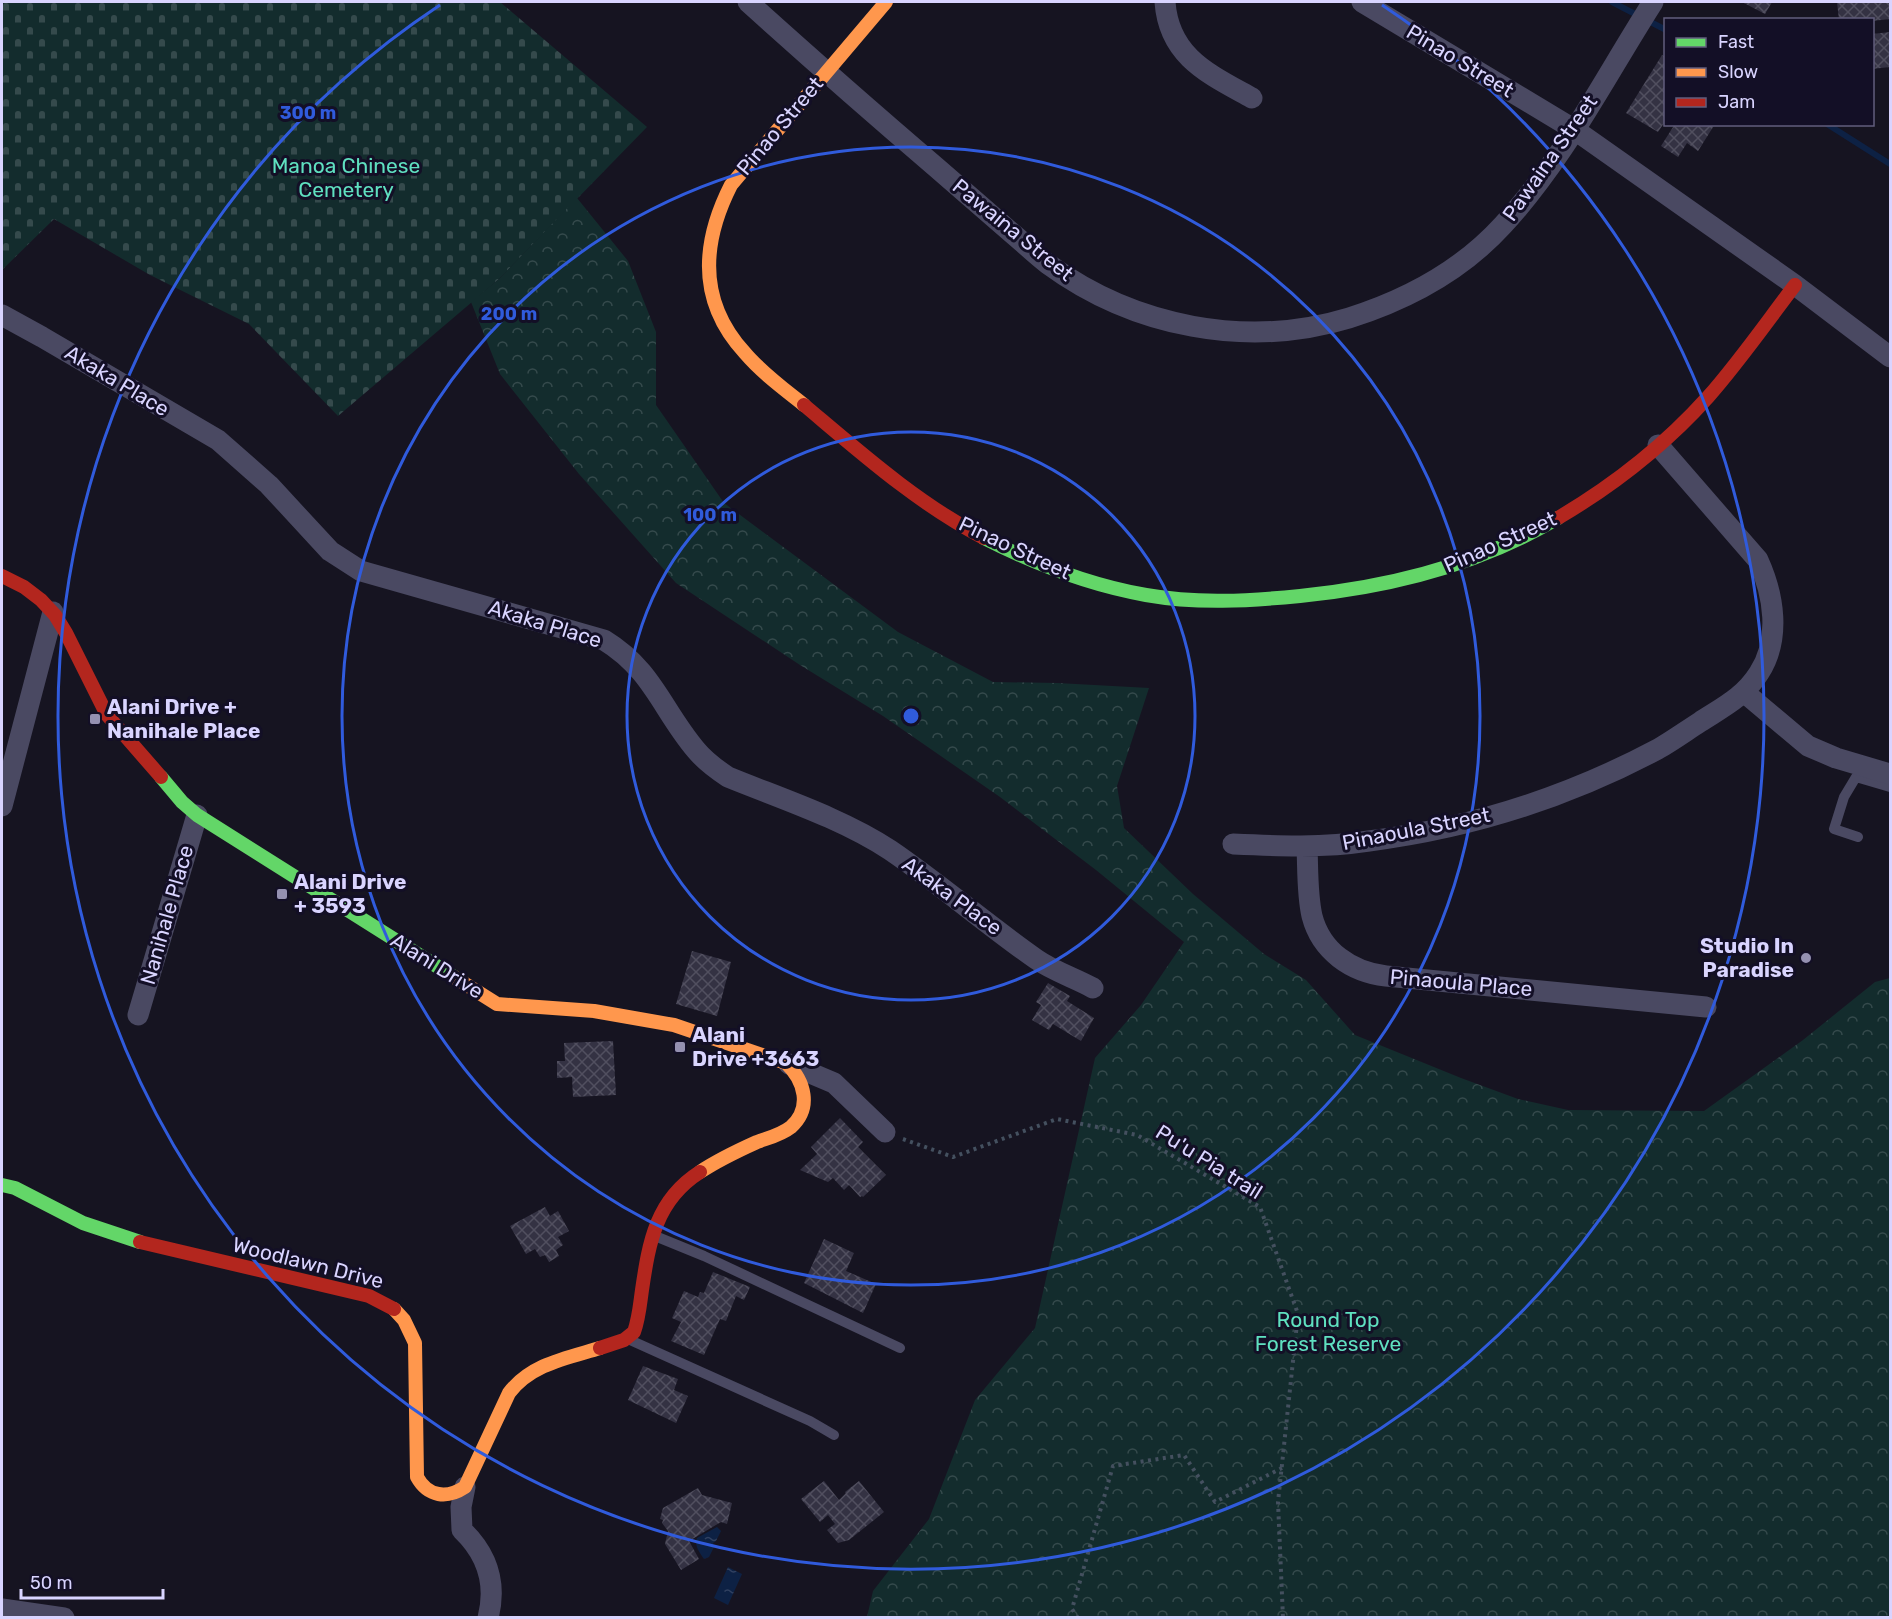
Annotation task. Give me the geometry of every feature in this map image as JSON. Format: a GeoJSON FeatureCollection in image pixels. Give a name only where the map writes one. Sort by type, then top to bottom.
{"type":"FeatureCollection","features":[{"type":"Feature","properties":{"kind":"street","name":"Pawaina Street"},"geometry":{"type":"LineString","coordinates":[[748,2],[825,72],[1048,264],[1089,291],[1135,311],[1182,325],[1232,332],[1281,331],[1330,323],[1378,309],[1423,288],[1464,260],[1502,227],[1534,189],[1575,130],[1653,2]]}},
{"type":"Feature","properties":{"kind":"street","name":"Pinao Street"},"geometry":{"type":"LineString","coordinates":[[886,2],[730,185],[714,221],[708,260],[711,288],[719,315],[728,332],[751,361],[908,489],[954,520],[1027,559],[1064,574],[1113,589],[1182,600],[1251,601],[1365,589],[1404,580],[1441,569],[1515,540],[1584,502],[1617,480],[1658,445],[1705,400],[1731,370],[1795,285]]}},
{"type":"Feature","properties":{"kind":"street"},"geometry":{"type":"LineString","coordinates":[[1165,2],[1170,27],[1186,55],[1211,75],[1252,98]]}},
{"type":"Feature","properties":{"kind":"street","name":"Pinao Street"},"geometry":{"type":"LineString","coordinates":[[1362,2],[1575,130],[1795,285],[1890,357]]}},
{"type":"Feature","properties":{"kind":"street","name":"Akaka Place"},"geometry":{"type":"LineString","coordinates":[[2,315],[218,440],[269,485],[330,551],[361,571],[585,633],[613,645],[642,671],[697,752],[728,777],[839,822],[867,837],[889,850],[1038,960],[1093,988]]}},
{"type":"Feature","properties":{"kind":"street","name":"Pinaoula Street"},"geometry":{"type":"LineString","coordinates":[[1233,844],[1306,847],[1369,842],[1469,823],[1566,792],[1659,748],[1744,693],[1760,672],[1771,640],[1772,607],[1765,575],[1758,560],[1658,445]]}},
{"type":"Feature","properties":{"kind":"street","name":"Alani Drive"},"geometry":{"type":"LineString","coordinates":[[2,576],[27,589],[53,612],[67,632],[105,712],[197,815],[497,1004],[594,1011],[674,1025],[786,1063],[834,1083],[885,1132]]}},
{"type":"Feature","properties":{"kind":"street"},"geometry":{"type":"LineString","coordinates":[[2,806],[53,612]]}},
{"type":"Feature","properties":{"kind":"street"},"geometry":{"type":"LineString","coordinates":[[1744,693],[1808,746],[1836,758],[1890,774]]}},
{"type":"Feature","properties":{"kind":"street","name":"Nanihale Place"},"geometry":{"type":"LineString","coordinates":[[138,1015],[197,815]]}},
{"type":"Feature","properties":{"kind":"street","name":"Pinaoula Place"},"geometry":{"type":"LineString","coordinates":[[1306,847],[1310,905],[1316,927],[1327,946],[1343,962],[1363,972],[1706,1007]]}},
{"type":"Feature","properties":{"kind":"street"},"geometry":{"type":"LineString","coordinates":[[488,1617],[492,1593],[488,1569],[478,1548],[462,1530],[461,1507],[465,1487],[509,1393],[525,1376],[544,1365],[627,1338],[634,1332],[637,1326],[652,1235],[666,1204],[686,1182],[733,1153],[787,1130],[795,1122],[804,1106],[804,1091],[798,1075],[786,1063]]}},
{"type":"Feature","properties":{"kind":"street","name":"Woodlawn Drive"},"geometry":{"type":"LineString","coordinates":[[2,1185],[15,1188],[83,1223],[105,1231],[222,1263],[369,1296],[392,1307],[404,1320],[415,1343],[417,1476],[421,1485],[436,1495],[454,1494],[465,1487]]}},
{"type":"Feature","properties":{"kind":"street"},"geometry":{"type":"LineString","coordinates":[[2,1609],[64,1617]]}},
{"type":"Feature","properties":{"kind":"lane"},"geometry":{"type":"LineString","coordinates":[[1858,837],[1834,829],[1844,798],[1856,777],[1890,787]]}},
{"type":"Feature","properties":{"kind":"lane"},"geometry":{"type":"LineString","coordinates":[[652,1235],[704,1256],[900,1348]]}},
{"type":"Feature","properties":{"kind":"lane"},"geometry":{"type":"LineString","coordinates":[[627,1338],[810,1421],[834,1435]]}},
{"type":"Feature","properties":{"kind":"path","name":"Pu'u Pia trail"},"geometry":{"type":"LineString","coordinates":[[885,1132],[952,1157],[1056,1119],[1137,1136],[1260,1207],[1299,1314],[1278,1502],[1283,1617]]}},
{"type":"Feature","properties":{"kind":"path"},"geometry":{"type":"LineString","coordinates":[[1078,1617],[1072,1609],[1113,1466],[1184,1455],[1215,1502],[1282,1468]]}},
{"type":"Feature","properties":{"kind":"green space","name":"Manoa Chinese Cemetery"},"geometry":{"type":"Polygon","coordinates":[[[2,2],[500,2],[647,127],[499,279],[338,416],[249,324],[150,275],[54,219],[2,270],[2,2]]]}},
{"type":"Feature","properties":{"kind":"green space","name":"Round Top Forest Reserve"},"geometry":{"type":"Polygon","coordinates":[[[577,198],[628,261],[656,332],[656,405],[724,503],[898,632],[993,682],[1149,688],[1117,786],[1124,828],[1193,894],[1264,954],[1306,980],[1355,1035],[1518,1099],[1568,1110],[1704,1111],[1803,1040],[1875,982],[1890,978],[1890,1617],[867,1617],[873,1591],[929,1519],[975,1400],[1035,1328],[1095,1058],[1141,1005],[1184,942],[1096,870],[1000,797],[883,716],[800,665],[676,583],[579,474],[500,374],[471,302],[499,279],[577,198]]]}},
{"type":"Feature","properties":{"kind":"water"},"geometry":{"type":"Polygon","coordinates":[[[717,1527],[721,1531],[713,1543],[714,1547],[709,1557],[704,1559],[697,1547],[697,1538],[717,1527]]]}},
{"type":"Feature","properties":{"kind":"water"},"geometry":{"type":"Polygon","coordinates":[[[728,1567],[742,1574],[728,1605],[714,1598],[728,1567]]]}},
{"type":"Feature","properties":{"kind":"building"},"geometry":{"type":"Polygon","coordinates":[[[1742,2],[1772,2],[1765,14],[1742,2]]]}},
{"type":"Feature","properties":{"kind":"building"},"geometry":{"type":"Polygon","coordinates":[[[1837,2],[1890,2],[1890,19],[1874,21],[1874,18],[1839,18],[1837,2]]]}},
{"type":"Feature","properties":{"kind":"building"},"geometry":{"type":"Polygon","coordinates":[[[1890,32],[1890,67],[1874,69],[1874,34],[1890,32]]]}},
{"type":"Feature","properties":{"kind":"building"},"geometry":{"type":"Polygon","coordinates":[[[1662,55],[1664,56],[1664,123],[1658,132],[1626,113],[1662,55]]]}},
{"type":"Feature","properties":{"kind":"building"},"geometry":{"type":"Polygon","coordinates":[[[1674,126],[1714,126],[1698,151],[1687,143],[1678,157],[1661,146],[1674,126]]]}},
{"type":"Feature","properties":{"kind":"building"},"geometry":{"type":"Polygon","coordinates":[[[692,951],[731,962],[717,1016],[676,1004],[692,951]]]}},
{"type":"Feature","properties":{"kind":"building"},"geometry":{"type":"Polygon","coordinates":[[[1048,983],[1070,996],[1067,1001],[1094,1018],[1081,1041],[1053,1024],[1049,1030],[1032,1020],[1041,1005],[1036,1002],[1048,983]]]}},
{"type":"Feature","properties":{"kind":"building"},"geometry":{"type":"Polygon","coordinates":[[[613,1041],[616,1095],[573,1097],[572,1077],[557,1078],[557,1061],[565,1061],[564,1043],[613,1041]]]}},
{"type":"Feature","properties":{"kind":"building"},"geometry":{"type":"Polygon","coordinates":[[[840,1118],[863,1142],[858,1147],[886,1175],[863,1197],[860,1197],[849,1185],[844,1190],[833,1178],[828,1182],[800,1170],[817,1154],[811,1147],[840,1118]]]}},
{"type":"Feature","properties":{"kind":"building"},"geometry":{"type":"Polygon","coordinates":[[[545,1207],[550,1216],[558,1211],[569,1231],[558,1237],[563,1245],[556,1250],[559,1256],[549,1262],[545,1255],[540,1257],[535,1249],[526,1254],[510,1226],[545,1207]]]}},
{"type":"Feature","properties":{"kind":"building"},"geometry":{"type":"Polygon","coordinates":[[[824,1239],[854,1253],[846,1271],[876,1284],[863,1313],[804,1283],[824,1239]]]}},
{"type":"Feature","properties":{"kind":"building"},"geometry":{"type":"Polygon","coordinates":[[[713,1272],[750,1287],[744,1300],[736,1296],[726,1321],[720,1319],[704,1355],[671,1341],[681,1322],[672,1318],[684,1291],[698,1297],[700,1292],[704,1293],[713,1272]]]}},
{"type":"Feature","properties":{"kind":"building"},"geometry":{"type":"Polygon","coordinates":[[[643,1366],[678,1379],[674,1390],[688,1396],[676,1423],[628,1400],[643,1366]]]}},
{"type":"Feature","properties":{"kind":"building"},"geometry":{"type":"Polygon","coordinates":[[[824,1481],[839,1500],[859,1481],[884,1512],[849,1540],[838,1543],[827,1530],[835,1524],[828,1515],[820,1522],[801,1499],[824,1481]]]}},
{"type":"Feature","properties":{"kind":"building"},"geometry":{"type":"Polygon","coordinates":[[[698,1488],[702,1495],[732,1503],[727,1524],[721,1522],[689,1541],[699,1559],[681,1570],[665,1544],[668,1531],[662,1523],[663,1520],[660,1519],[663,1508],[698,1488]]]}},
{"type":"Feature","properties":{"kind":"waterway"},"geometry":{"type":"LineString","coordinates":[[1612,2],[1664,29]]}},
{"type":"Feature","properties":{"kind":"waterway"},"geometry":{"type":"LineString","coordinates":[[1830,126],[1890,164]]}},
{"type":"Feature","properties":{"kind":"traffic: fast"},"geometry":{"type":"LineString","coordinates":[[984,538],[1023,556],[1104,586],[1184,600],[1242,600],[1334,592],[1401,580],[1466,561],[1497,549],[1558,518]]}},
{"type":"Feature","properties":{"kind":"traffic: fast"},"geometry":{"type":"LineString","coordinates":[[161,777],[182,802],[197,815],[454,977]]}},
{"type":"Feature","properties":{"kind":"traffic: fast"},"geometry":{"type":"LineString","coordinates":[[2,1185],[15,1188],[83,1223],[140,1242]]}},
{"type":"Feature","properties":{"kind":"traffic: slow"},"geometry":{"type":"LineString","coordinates":[[804,405],[745,353],[730,334],[719,314],[712,293],[709,272],[714,229],[731,185],[886,2]]}},
{"type":"Feature","properties":{"kind":"traffic: slow"},"geometry":{"type":"LineString","coordinates":[[454,977],[497,1004],[594,1011],[674,1025],[786,1063],[798,1078],[804,1095],[802,1112],[798,1120],[783,1132],[735,1152],[700,1172]]}},
{"type":"Feature","properties":{"kind":"traffic: slow"},"geometry":{"type":"LineString","coordinates":[[394,1309],[404,1320],[415,1343],[417,1477],[427,1489],[438,1494],[451,1493],[465,1487],[509,1393],[518,1383],[550,1363],[600,1348]]}},
{"type":"Feature","properties":{"kind":"traffic: jam"},"geometry":{"type":"LineString","coordinates":[[1558,518],[1599,492],[1674,432],[1731,370],[1795,285]]}},
{"type":"Feature","properties":{"kind":"traffic: jam"},"geometry":{"type":"LineString","coordinates":[[804,405],[868,459],[913,493],[984,538]]}},
{"type":"Feature","properties":{"kind":"traffic: jam"},"geometry":{"type":"LineString","coordinates":[[2,576],[24,587],[55,615],[107,715],[161,777]]}},
{"type":"Feature","properties":{"kind":"traffic: jam"},"geometry":{"type":"LineString","coordinates":[[600,1348],[624,1340],[634,1332],[648,1255],[657,1224],[673,1196],[700,1172]]}},
{"type":"Feature","properties":{"kind":"traffic: jam"},"geometry":{"type":"LineString","coordinates":[[140,1242],[369,1296],[394,1309]]}},
{"type":"Feature","properties":{"kind":"place","name":"Alani Drive + Nanihale Place"},"geometry":{"type":"Point","coordinates":[95,719]}},
{"type":"Feature","properties":{"kind":"place","name":"Alani Drive + 3593"},"geometry":{"type":"Point","coordinates":[282,894]}},
{"type":"Feature","properties":{"kind":"place","name":"Studio In Paradise"},"geometry":{"type":"Point","coordinates":[1806,958]}},
{"type":"Feature","properties":{"kind":"place","name":"Alani Drive +3663"},"geometry":{"type":"Point","coordinates":[680,1047]}}]}
